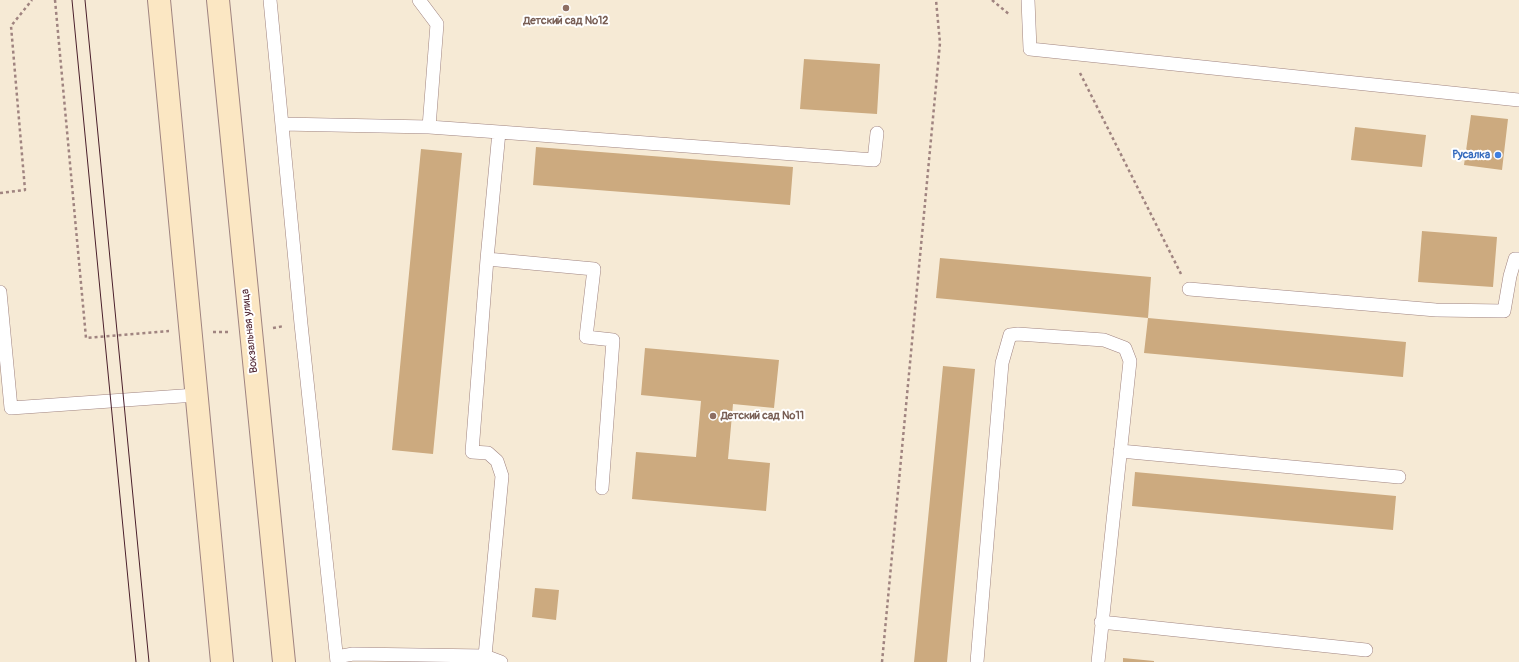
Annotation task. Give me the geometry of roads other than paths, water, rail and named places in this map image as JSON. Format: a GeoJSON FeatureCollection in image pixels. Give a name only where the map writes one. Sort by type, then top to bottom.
{"type":"FeatureCollection","features":[{"type":"Feature","properties":{"kind":"main road"},"geometry":{"type":"LineString","coordinates":[[159,0],[222,662]]}},
{"type":"Feature","properties":{"kind":"main road","name":"Вокзальная улица"},"geometry":{"type":"LineString","coordinates":[[218,0],[284,662]]}},
{"type":"Feature","properties":{"kind":"lane"},"geometry":{"type":"LineString","coordinates":[[270,0],[301,324],[337,659],[353,654],[485,656],[501,662]]}},
{"type":"Feature","properties":{"kind":"lane"},"geometry":{"type":"LineString","coordinates":[[419,0],[437,24],[429,127]]}},
{"type":"Feature","properties":{"kind":"lane"},"geometry":{"type":"LineString","coordinates":[[1028,0],[1030,49],[1519,100]]}},
{"type":"Feature","properties":{"kind":"lane"},"geometry":{"type":"LineString","coordinates":[[282,124],[429,127],[874,160],[877,132]]}},
{"type":"Feature","properties":{"kind":"lane"},"geometry":{"type":"LineString","coordinates":[[485,656],[502,476],[497,461],[488,453],[472,452],[487,259],[499,132]]}},
{"type":"Feature","properties":{"kind":"lane"},"geometry":{"type":"LineString","coordinates":[[487,259],[594,269],[586,337],[613,340],[602,488]]}},
{"type":"Feature","properties":{"kind":"lane"},"geometry":{"type":"LineString","coordinates":[[1189,289],[1436,310],[1504,311],[1510,276],[1515,259],[1519,259]]}},
{"type":"Feature","properties":{"kind":"lane"},"geometry":{"type":"LineString","coordinates":[[0,292],[11,408],[196,396]]}},
{"type":"Feature","properties":{"kind":"lane"},"geometry":{"type":"LineString","coordinates":[[977,662],[1002,362],[1010,336],[1018,334],[1104,340],[1125,348],[1130,361],[1101,622],[1098,662]]}},
{"type":"Feature","properties":{"kind":"lane"},"geometry":{"type":"LineString","coordinates":[[1120,451],[1399,477]]}},
{"type":"Feature","properties":{"kind":"lane"},"geometry":{"type":"LineString","coordinates":[[1101,622],[1366,650]]}},
{"type":"Feature","properties":{"kind":"tram line"},"geometry":{"type":"LineString","coordinates":[[72,0],[136,662]]}},
{"type":"Feature","properties":{"kind":"tram line"},"geometry":{"type":"LineString","coordinates":[[85,0],[149,662]]}},
{"type":"Feature","properties":{"kind":"place","name":"Детский сад №12"},"geometry":{"type":"Point","coordinates":[566,8]}},
{"type":"Feature","properties":{"kind":"place","name":"Русалка"},"geometry":{"type":"Point","coordinates":[1498,155]}},
{"type":"Feature","properties":{"kind":"place","name":"Детский сад №11"},"geometry":{"type":"Point","coordinates":[713,416]}}]}
